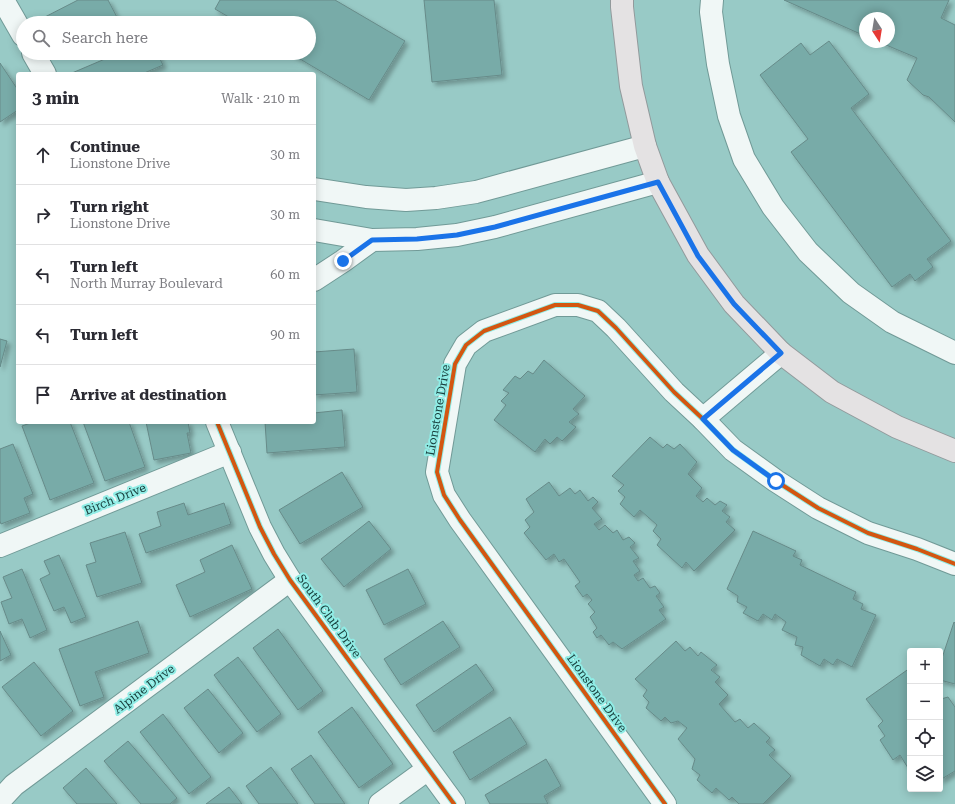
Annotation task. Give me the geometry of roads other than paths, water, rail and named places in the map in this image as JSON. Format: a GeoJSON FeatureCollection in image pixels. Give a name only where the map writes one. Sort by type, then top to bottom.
{"type":"FeatureCollection","features":[{"type":"Feature","properties":{"kind":"main road"},"geometry":{"type":"LineString","coordinates":[[622,0],[631,86],[645,146],[658,182],[698,256],[734,304],[781,353],[832,392],[897,427],[955,451]]}},
{"type":"Feature","properties":{"kind":"street"},"geometry":{"type":"LineString","coordinates":[[712,0],[711,12],[718,64],[729,116],[744,159],[773,207],[808,252],[851,293],[892,322],[955,353]]}},
{"type":"Feature","properties":{"kind":"street"},"geometry":{"type":"LineString","coordinates":[[5,12],[16,27]]}},
{"type":"Feature","properties":{"kind":"street"},"geometry":{"type":"LineString","coordinates":[[37,60],[44,72]]}},
{"type":"Feature","properties":{"kind":"street"},"geometry":{"type":"LineString","coordinates":[[316,189],[366,197],[406,200],[436,198],[476,192],[645,146]]}},
{"type":"Feature","properties":{"kind":"street"},"geometry":{"type":"LineString","coordinates":[[316,230],[372,240],[417,239],[457,235],[487,229],[658,182]]}},
{"type":"Feature","properties":{"kind":"street"},"geometry":{"type":"LineString","coordinates":[[316,279],[372,240]]}},
{"type":"Feature","properties":{"kind":"street","name":"Lionstone Drive"},"geometry":{"type":"LineString","coordinates":[[665,804],[460,520],[444,494],[437,472],[455,364],[466,345],[484,331],[555,305],[578,305],[598,311],[616,328],[674,392],[733,450],[776,481],[818,508],[868,533],[917,549],[955,564]]}},
{"type":"Feature","properties":{"kind":"street"},"geometry":{"type":"LineString","coordinates":[[703,419],[781,353]]}},
{"type":"Feature","properties":{"kind":"street","name":"South Club Drive"},"geometry":{"type":"LineString","coordinates":[[221,424],[230,452],[260,527],[274,554],[290,580],[454,804]]}},
{"type":"Feature","properties":{"kind":"street","name":"Birch Drive"},"geometry":{"type":"LineString","coordinates":[[0,546],[230,452]]}},
{"type":"Feature","properties":{"kind":"street","name":"Alpine Drive"},"geometry":{"type":"LineString","coordinates":[[0,800],[14,786],[290,580]]}},
{"type":"Feature","properties":{"kind":"street"},"geometry":{"type":"LineString","coordinates":[[380,804],[428,769]]}}]}
